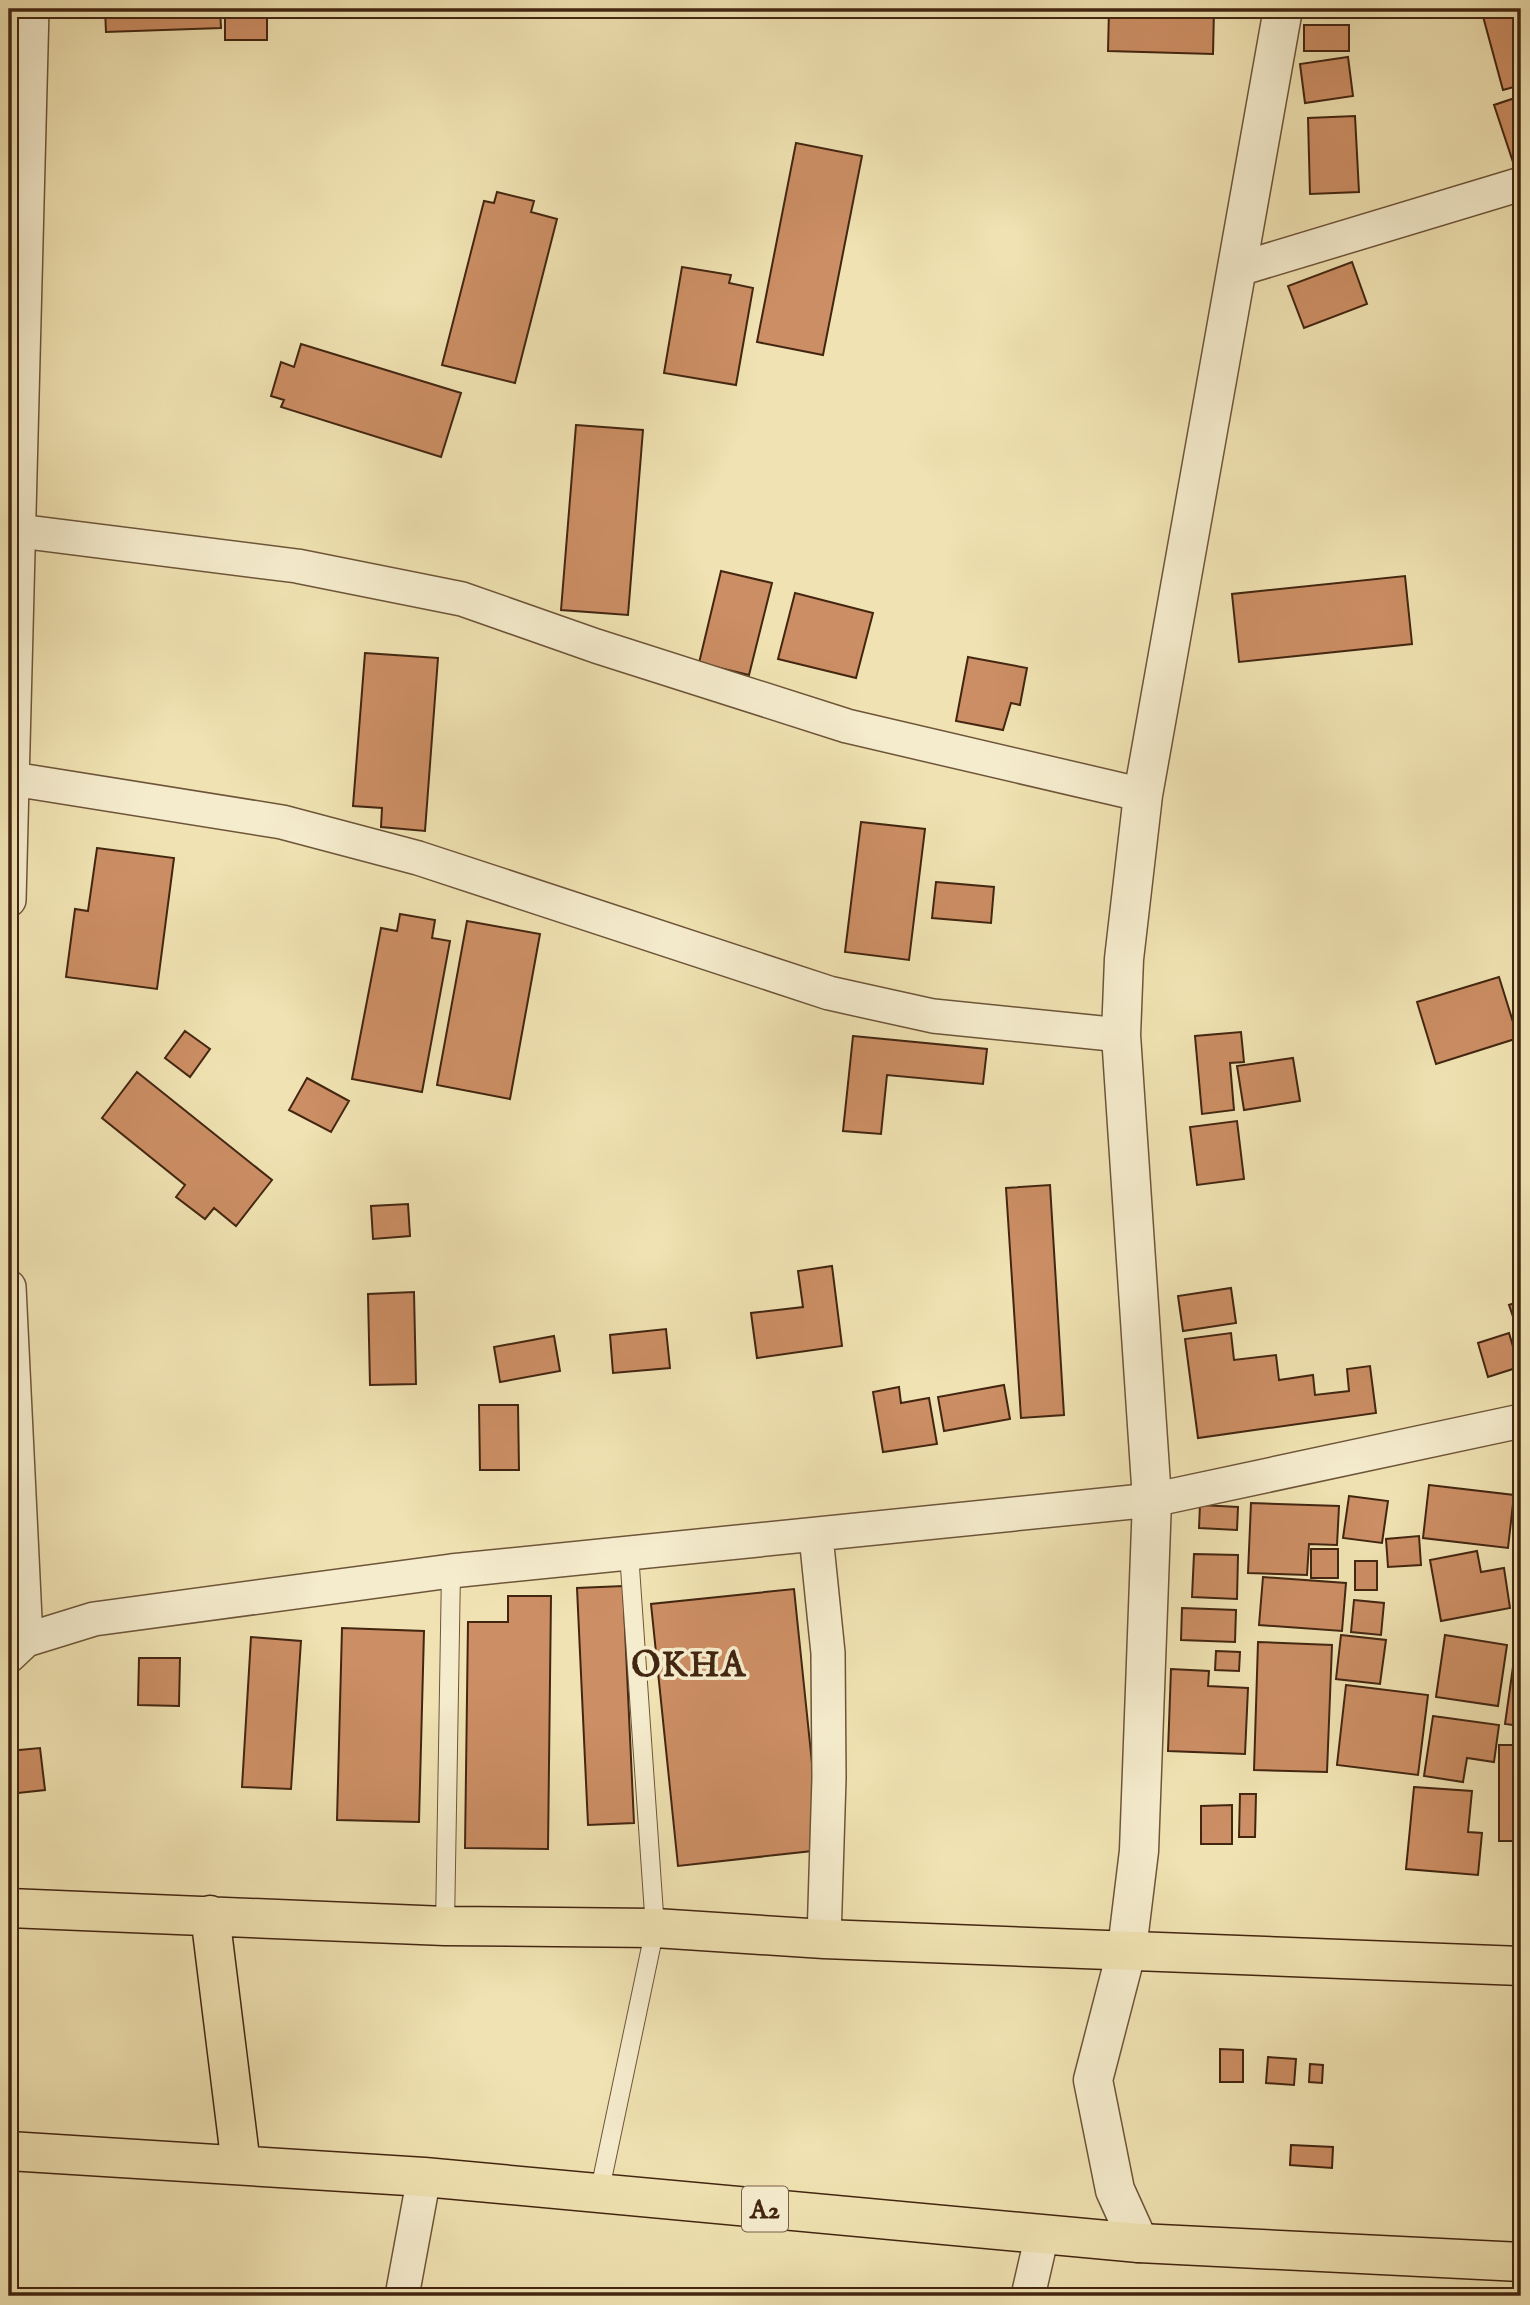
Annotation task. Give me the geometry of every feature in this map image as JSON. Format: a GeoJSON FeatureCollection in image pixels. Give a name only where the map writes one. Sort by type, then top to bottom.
{"type":"FeatureCollection","features":[{"type":"Feature","properties":{"kind":"highway"},"geometry":{"type":"LineString","coordinates":[[9,1908],[209,1914],[445,1926],[655,1928],[824,1939],[1521,1966]]}},
{"type":"Feature","properties":{"kind":"highway"},"geometry":{"type":"LineString","coordinates":[[209,1914],[242,2165]]}},
{"type":"Feature","properties":{"kind":"highway","name":"A2"},"geometry":{"type":"LineString","coordinates":[[9,2151],[424,2177],[1139,2243],[1521,2262]]}},
{"type":"Feature","properties":{"kind":"street"},"geometry":{"type":"LineString","coordinates":[[9,900],[19,531],[17,264],[32,9]]}},
{"type":"Feature","properties":{"kind":"street"},"geometry":{"type":"LineString","coordinates":[[1139,2243],[1115,2190],[1093,2080],[1127,1949],[1139,1851],[1152,1500],[1121,1035],[1124,959],[1143,795],[1283,9]]}},
{"type":"Feature","properties":{"kind":"street"},"geometry":{"type":"LineString","coordinates":[[1236,270],[1521,184]]}},
{"type":"Feature","properties":{"kind":"street"},"geometry":{"type":"LineString","coordinates":[[19,531],[297,566],[462,599],[596,646],[847,726],[1143,795]]}},
{"type":"Feature","properties":{"kind":"street"},"geometry":{"type":"LineString","coordinates":[[13,779],[282,822],[406,855],[829,993],[933,1016],[1121,1035]]}},
{"type":"Feature","properties":{"kind":"street"},"geometry":{"type":"LineString","coordinates":[[9,1287],[15,1645],[94,1619],[451,1571],[1152,1500],[1521,1421]]}},
{"type":"Feature","properties":{"kind":"street"},"geometry":{"type":"LineString","coordinates":[[816,1536],[828,1653],[829,1778],[824,1939]]}},
{"type":"Feature","properties":{"kind":"street"},"geometry":{"type":"LineString","coordinates":[[402,2296],[424,2177]]}},
{"type":"Feature","properties":{"kind":"street"},"geometry":{"type":"LineString","coordinates":[[1028,2296],[1042,2235]]}},
{"type":"Feature","properties":{"kind":"lane"},"geometry":{"type":"LineString","coordinates":[[599,2194],[655,1928],[629,1553]]}},
{"type":"Feature","properties":{"kind":"lane"},"geometry":{"type":"LineString","coordinates":[[445,1926],[451,1571]]}},
{"type":"Feature","properties":{"kind":"building"},"geometry":{"type":"Polygon","coordinates":[[[105,9],[220,9],[221,28],[106,32],[105,9]]]}},
{"type":"Feature","properties":{"kind":"building"},"geometry":{"type":"Polygon","coordinates":[[[225,9],[267,9],[267,40],[225,40],[225,9]]]}},
{"type":"Feature","properties":{"kind":"building"},"geometry":{"type":"Polygon","coordinates":[[[1109,9],[1214,9],[1213,54],[1108,51],[1109,9]]]}},
{"type":"Feature","properties":{"kind":"building"},"geometry":{"type":"Polygon","coordinates":[[[1481,9],[1521,9],[1521,85],[1503,90],[1481,9]]]}},
{"type":"Feature","properties":{"kind":"building"},"geometry":{"type":"Polygon","coordinates":[[[1304,25],[1349,25],[1349,51],[1304,51],[1304,25]]]}},
{"type":"Feature","properties":{"kind":"building"},"geometry":{"type":"Polygon","coordinates":[[[1348,57],[1353,96],[1305,103],[1300,64],[1348,57]]]}},
{"type":"Feature","properties":{"kind":"building"},"geometry":{"type":"Polygon","coordinates":[[[1521,96],[1521,166],[1515,168],[1494,105],[1521,96]]]}},
{"type":"Feature","properties":{"kind":"building"},"geometry":{"type":"Polygon","coordinates":[[[1355,116],[1359,192],[1310,194],[1308,118],[1355,116]]]}},
{"type":"Feature","properties":{"kind":"building"},"geometry":{"type":"Polygon","coordinates":[[[796,143],[862,156],[823,355],[757,342],[796,143]]]}},
{"type":"Feature","properties":{"kind":"building"},"geometry":{"type":"Polygon","coordinates":[[[497,192],[534,201],[531,212],[557,219],[515,383],[442,365],[484,201],[494,203],[497,192]]]}},
{"type":"Feature","properties":{"kind":"building"},"geometry":{"type":"Polygon","coordinates":[[[1352,262],[1367,304],[1304,328],[1288,286],[1352,262]]]}},
{"type":"Feature","properties":{"kind":"building"},"geometry":{"type":"Polygon","coordinates":[[[682,267],[731,275],[729,283],[753,288],[736,385],[664,373],[682,267]]]}},
{"type":"Feature","properties":{"kind":"building"},"geometry":{"type":"Polygon","coordinates":[[[301,344],[461,393],[441,457],[281,407],[284,400],[271,396],[281,362],[294,367],[301,344]]]}},
{"type":"Feature","properties":{"kind":"building"},"geometry":{"type":"Polygon","coordinates":[[[576,425],[643,430],[628,615],[561,610],[576,425]]]}},
{"type":"Feature","properties":{"kind":"building"},"geometry":{"type":"Polygon","coordinates":[[[721,571],[772,583],[749,675],[699,663],[721,571]]]}},
{"type":"Feature","properties":{"kind":"building"},"geometry":{"type":"Polygon","coordinates":[[[1405,576],[1412,644],[1239,662],[1232,594],[1405,576]]]}},
{"type":"Feature","properties":{"kind":"building"},"geometry":{"type":"Polygon","coordinates":[[[795,593],[873,613],[856,678],[778,659],[795,593]]]}},
{"type":"Feature","properties":{"kind":"building"},"geometry":{"type":"Polygon","coordinates":[[[365,653],[438,658],[425,831],[381,827],[382,808],[353,806],[365,653]]]}},
{"type":"Feature","properties":{"kind":"building"},"geometry":{"type":"Polygon","coordinates":[[[968,657],[1027,668],[1020,705],[1011,703],[1003,730],[956,721],[968,657]]]}},
{"type":"Feature","properties":{"kind":"building"},"geometry":{"type":"Polygon","coordinates":[[[861,822],[925,829],[909,960],[845,952],[861,822]]]}},
{"type":"Feature","properties":{"kind":"building"},"geometry":{"type":"Polygon","coordinates":[[[97,848],[174,858],[157,989],[66,977],[75,909],[88,911],[97,848]]]}},
{"type":"Feature","properties":{"kind":"building"},"geometry":{"type":"Polygon","coordinates":[[[936,882],[994,887],[991,923],[932,918],[936,882]]]}},
{"type":"Feature","properties":{"kind":"building"},"geometry":{"type":"Polygon","coordinates":[[[400,914],[435,920],[432,938],[450,941],[422,1092],[352,1079],[381,928],[397,931],[400,914]]]}},
{"type":"Feature","properties":{"kind":"building"},"geometry":{"type":"Polygon","coordinates":[[[467,921],[540,934],[510,1099],[437,1085],[467,921]]]}},
{"type":"Feature","properties":{"kind":"building"},"geometry":{"type":"Polygon","coordinates":[[[1499,977],[1518,1038],[1436,1064],[1417,1002],[1499,977]]]}},
{"type":"Feature","properties":{"kind":"building"},"geometry":{"type":"Polygon","coordinates":[[[185,1031],[210,1049],[190,1077],[165,1058],[185,1031]]]}},
{"type":"Feature","properties":{"kind":"building"},"geometry":{"type":"Polygon","coordinates":[[[1241,1032],[1244,1062],[1230,1063],[1234,1110],[1202,1114],[1195,1036],[1241,1032]]]}},
{"type":"Feature","properties":{"kind":"building"},"geometry":{"type":"Polygon","coordinates":[[[853,1036],[987,1049],[983,1084],[887,1075],[881,1134],[843,1131],[853,1036]]]}},
{"type":"Feature","properties":{"kind":"building"},"geometry":{"type":"Polygon","coordinates":[[[1293,1058],[1300,1101],[1244,1110],[1237,1066],[1293,1058]]]}},
{"type":"Feature","properties":{"kind":"building"},"geometry":{"type":"Polygon","coordinates":[[[137,1072],[272,1180],[236,1226],[214,1208],[205,1219],[176,1197],[185,1185],[102,1118],[137,1072]]]}},
{"type":"Feature","properties":{"kind":"building"},"geometry":{"type":"Polygon","coordinates":[[[307,1078],[349,1101],[331,1132],[289,1110],[307,1078]]]}},
{"type":"Feature","properties":{"kind":"building"},"geometry":{"type":"Polygon","coordinates":[[[1237,1121],[1244,1179],[1197,1185],[1190,1127],[1237,1121]]]}},
{"type":"Feature","properties":{"kind":"building"},"geometry":{"type":"Polygon","coordinates":[[[1050,1185],[1064,1415],[1021,1418],[1006,1188],[1050,1185]]]}},
{"type":"Feature","properties":{"kind":"building"},"geometry":{"type":"Polygon","coordinates":[[[408,1204],[410,1236],[373,1239],[371,1206],[408,1204]]]}},
{"type":"Feature","properties":{"kind":"building"},"geometry":{"type":"Polygon","coordinates":[[[832,1266],[842,1346],[757,1358],[751,1313],[803,1307],[798,1271],[832,1266]]]}},
{"type":"Feature","properties":{"kind":"building"},"geometry":{"type":"Polygon","coordinates":[[[1231,1288],[1236,1323],[1183,1331],[1178,1296],[1231,1288]]]}},
{"type":"Feature","properties":{"kind":"building"},"geometry":{"type":"Polygon","coordinates":[[[414,1292],[416,1384],[370,1385],[368,1294],[414,1292]]]}},
{"type":"Feature","properties":{"kind":"building"},"geometry":{"type":"Polygon","coordinates":[[[1521,1301],[1521,1340],[1509,1305],[1521,1301]]]}},
{"type":"Feature","properties":{"kind":"building"},"geometry":{"type":"Polygon","coordinates":[[[666,1329],[670,1368],[613,1373],[610,1335],[666,1329]]]}},
{"type":"Feature","properties":{"kind":"building"},"geometry":{"type":"Polygon","coordinates":[[[1231,1333],[1234,1360],[1276,1355],[1279,1380],[1313,1375],[1315,1395],[1349,1391],[1347,1369],[1370,1366],[1376,1413],[1198,1438],[1185,1339],[1231,1333]]]}},
{"type":"Feature","properties":{"kind":"building"},"geometry":{"type":"Polygon","coordinates":[[[1509,1333],[1519,1367],[1488,1377],[1478,1343],[1509,1333]]]}},
{"type":"Feature","properties":{"kind":"building"},"geometry":{"type":"Polygon","coordinates":[[[554,1336],[560,1371],[500,1382],[494,1347],[554,1336]]]}},
{"type":"Feature","properties":{"kind":"building"},"geometry":{"type":"Polygon","coordinates":[[[1004,1385],[1010,1419],[944,1431],[938,1397],[1004,1385]]]}},
{"type":"Feature","properties":{"kind":"building"},"geometry":{"type":"Polygon","coordinates":[[[899,1387],[901,1403],[929,1398],[937,1444],[883,1452],[873,1392],[899,1387]]]}},
{"type":"Feature","properties":{"kind":"building"},"geometry":{"type":"Polygon","coordinates":[[[479,1405],[518,1405],[519,1470],[480,1470],[479,1405]]]}},
{"type":"Feature","properties":{"kind":"building"},"geometry":{"type":"Polygon","coordinates":[[[1429,1485],[1514,1495],[1508,1548],[1423,1538],[1429,1485]]]}},
{"type":"Feature","properties":{"kind":"building"},"geometry":{"type":"Polygon","coordinates":[[[1349,1496],[1388,1501],[1382,1543],[1343,1538],[1349,1496]]]}},
{"type":"Feature","properties":{"kind":"building"},"geometry":{"type":"Polygon","coordinates":[[[1251,1503],[1339,1506],[1337,1545],[1309,1544],[1307,1575],[1248,1573],[1251,1503]]]}},
{"type":"Feature","properties":{"kind":"building"},"geometry":{"type":"Polygon","coordinates":[[[1200,1505],[1238,1507],[1237,1530],[1199,1528],[1200,1505]]]}},
{"type":"Feature","properties":{"kind":"building"},"geometry":{"type":"Polygon","coordinates":[[[1419,1536],[1421,1565],[1388,1567],[1386,1539],[1419,1536]]]}},
{"type":"Feature","properties":{"kind":"building"},"geometry":{"type":"Polygon","coordinates":[[[1311,1549],[1338,1549],[1338,1578],[1311,1578],[1311,1549]]]}},
{"type":"Feature","properties":{"kind":"building"},"geometry":{"type":"Polygon","coordinates":[[[1477,1551],[1481,1572],[1504,1568],[1510,1608],[1441,1621],[1430,1560],[1477,1551]]]}},
{"type":"Feature","properties":{"kind":"building"},"geometry":{"type":"Polygon","coordinates":[[[1194,1554],[1238,1555],[1237,1599],[1192,1597],[1194,1554]]]}},
{"type":"Feature","properties":{"kind":"building"},"geometry":{"type":"Polygon","coordinates":[[[1355,1561],[1377,1561],[1377,1590],[1355,1590],[1355,1561]]]}},
{"type":"Feature","properties":{"kind":"building"},"geometry":{"type":"Polygon","coordinates":[[[1263,1577],[1346,1583],[1342,1631],[1259,1625],[1263,1577]]]}},
{"type":"Feature","properties":{"kind":"building"},"geometry":{"type":"Polygon","coordinates":[[[623,1586],[634,1823],[588,1825],[577,1588],[623,1586]]]}},
{"type":"Feature","properties":{"kind":"building"},"geometry":{"type":"Polygon","coordinates":[[[794,1589],[821,1850],[678,1866],[651,1604],[794,1589]]]}},
{"type":"Feature","properties":{"kind":"building"},"geometry":{"type":"Polygon","coordinates":[[[508,1596],[551,1596],[548,1849],[465,1848],[468,1622],[508,1622],[508,1596]]]}},
{"type":"Feature","properties":{"kind":"building"},"geometry":{"type":"Polygon","coordinates":[[[1354,1600],[1384,1603],[1381,1635],[1351,1632],[1354,1600]]]}},
{"type":"Feature","properties":{"kind":"building"},"geometry":{"type":"Polygon","coordinates":[[[1182,1608],[1236,1610],[1235,1642],[1181,1640],[1182,1608]]]}},
{"type":"Feature","properties":{"kind":"building"},"geometry":{"type":"Polygon","coordinates":[[[1521,1624],[1521,1726],[1505,1724],[1521,1624]]]}},
{"type":"Feature","properties":{"kind":"building"},"geometry":{"type":"Polygon","coordinates":[[[342,1628],[424,1631],[419,1822],[337,1820],[342,1628]]]}},
{"type":"Feature","properties":{"kind":"building"},"geometry":{"type":"Polygon","coordinates":[[[1341,1635],[1386,1640],[1380,1684],[1336,1679],[1341,1635]]]}},
{"type":"Feature","properties":{"kind":"building"},"geometry":{"type":"Polygon","coordinates":[[[1445,1635],[1507,1645],[1498,1706],[1436,1697],[1445,1635]]]}},
{"type":"Feature","properties":{"kind":"building"},"geometry":{"type":"Polygon","coordinates":[[[251,1637],[301,1641],[291,1789],[242,1787],[251,1637]]]}},
{"type":"Feature","properties":{"kind":"building"},"geometry":{"type":"Polygon","coordinates":[[[1258,1642],[1332,1645],[1327,1772],[1254,1770],[1258,1642]]]}},
{"type":"Feature","properties":{"kind":"building"},"geometry":{"type":"Polygon","coordinates":[[[1216,1651],[1240,1652],[1239,1671],[1215,1670],[1216,1651]]]}},
{"type":"Feature","properties":{"kind":"building"},"geometry":{"type":"Polygon","coordinates":[[[139,1658],[180,1658],[179,1706],[138,1705],[139,1658]]]}},
{"type":"Feature","properties":{"kind":"building"},"geometry":{"type":"Polygon","coordinates":[[[1171,1669],[1209,1671],[1208,1686],[1248,1688],[1245,1754],[1168,1751],[1171,1669]]]}},
{"type":"Feature","properties":{"kind":"building"},"geometry":{"type":"Polygon","coordinates":[[[1346,1685],[1428,1695],[1418,1775],[1337,1765],[1346,1685]]]}},
{"type":"Feature","properties":{"kind":"building"},"geometry":{"type":"Polygon","coordinates":[[[1433,1716],[1499,1725],[1494,1762],[1467,1758],[1463,1782],[1424,1776],[1433,1716]]]}},
{"type":"Feature","properties":{"kind":"building"},"geometry":{"type":"Polygon","coordinates":[[[1499,1745],[1521,1745],[1521,1841],[1499,1841],[1499,1745]]]}},
{"type":"Feature","properties":{"kind":"building"},"geometry":{"type":"Polygon","coordinates":[[[40,1748],[45,1790],[9,1794],[9,1751],[40,1748]]]}},
{"type":"Feature","properties":{"kind":"building"},"geometry":{"type":"Polygon","coordinates":[[[1414,1787],[1472,1791],[1468,1832],[1482,1833],[1478,1875],[1406,1869],[1414,1787]]]}},
{"type":"Feature","properties":{"kind":"building"},"geometry":{"type":"Polygon","coordinates":[[[1240,1794],[1256,1794],[1255,1837],[1239,1837],[1240,1794]]]}},
{"type":"Feature","properties":{"kind":"building"},"geometry":{"type":"Polygon","coordinates":[[[1232,1805],[1232,1844],[1201,1844],[1201,1806],[1232,1805]]]}},
{"type":"Feature","properties":{"kind":"building"},"geometry":{"type":"Polygon","coordinates":[[[1220,2049],[1243,2050],[1243,2082],[1220,2082],[1220,2049]]]}},
{"type":"Feature","properties":{"kind":"building"},"geometry":{"type":"Polygon","coordinates":[[[1268,2057],[1296,2059],[1294,2085],[1266,2083],[1268,2057]]]}},
{"type":"Feature","properties":{"kind":"building"},"geometry":{"type":"Polygon","coordinates":[[[1310,2064],[1323,2065],[1322,2083],[1309,2082],[1310,2064]]]}},
{"type":"Feature","properties":{"kind":"building"},"geometry":{"type":"Polygon","coordinates":[[[1291,2145],[1333,2147],[1332,2168],[1290,2165],[1291,2145]]]}},
{"type":"Feature","properties":{"kind":"district","name":"OKHA"},"geometry":{"type":"Point","coordinates":[689,1664]}}]}
